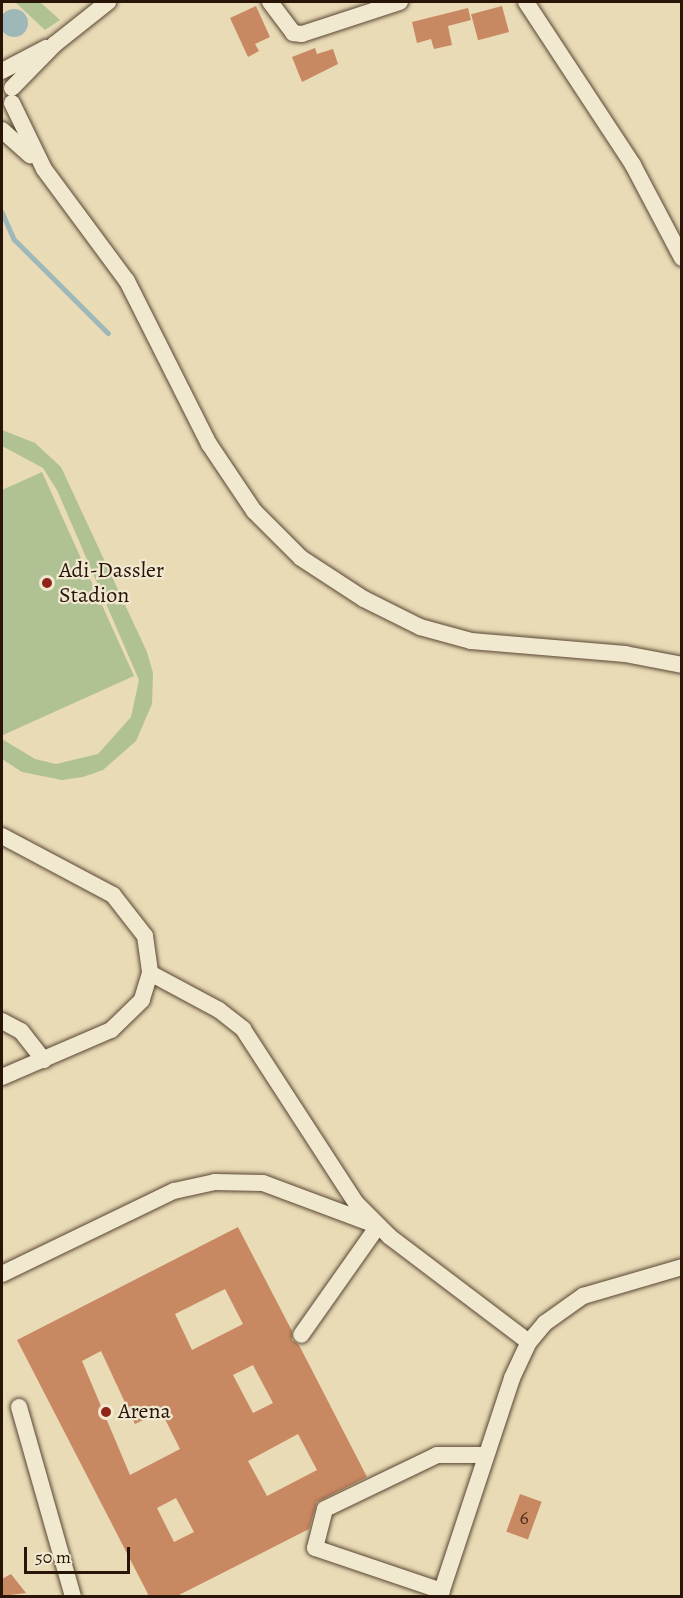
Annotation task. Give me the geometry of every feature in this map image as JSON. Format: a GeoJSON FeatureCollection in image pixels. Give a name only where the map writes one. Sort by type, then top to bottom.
{"type":"FeatureCollection","features":[{"type":"Feature","properties":{"kind":"street"},"geometry":{"type":"LineString","coordinates":[[44,169],[2,72],[55,44],[108,2]]}},
{"type":"Feature","properties":{"kind":"street"},"geometry":{"type":"LineString","coordinates":[[270,2],[294,33],[302,34],[400,2]]}},
{"type":"Feature","properties":{"kind":"street"},"geometry":{"type":"LineString","coordinates":[[525,2],[554,41],[633,165],[681,258]]}},
{"type":"Feature","properties":{"kind":"street"},"geometry":{"type":"LineString","coordinates":[[2,117],[12,95],[55,44]]}},
{"type":"Feature","properties":{"kind":"street"},"geometry":{"type":"LineString","coordinates":[[2,130],[44,169],[127,280],[209,444],[254,511],[301,558],[390,614],[441,633],[471,641],[625,654],[681,665]]}},
{"type":"Feature","properties":{"kind":"street"},"geometry":{"type":"LineString","coordinates":[[2,836],[113,895],[145,936],[150,973],[142,1000],[123,1021],[44,1060],[2,1077]]}},
{"type":"Feature","properties":{"kind":"street"},"geometry":{"type":"LineString","coordinates":[[150,973],[219,1010],[243,1029],[356,1203],[378,1226],[529,1342]]}},
{"type":"Feature","properties":{"kind":"street"},"geometry":{"type":"LineString","coordinates":[[2,1021],[21,1031],[44,1060]]}},
{"type":"Feature","properties":{"kind":"street"},"geometry":{"type":"LineString","coordinates":[[2,1274],[174,1191],[216,1182],[277,1186],[378,1226]]}},
{"type":"Feature","properties":{"kind":"street"},"geometry":{"type":"LineString","coordinates":[[302,1335],[378,1226]]}},
{"type":"Feature","properties":{"kind":"street"},"geometry":{"type":"LineString","coordinates":[[486,1455],[437,1455],[324,1509],[315,1548],[441,1594],[486,1455],[529,1342],[545,1323],[583,1296],[681,1267]]}},
{"type":"Feature","properties":{"kind":"street"},"geometry":{"type":"LineString","coordinates":[[19,1407],[73,1596]]}},
{"type":"Feature","properties":{"kind":"green space"},"geometry":{"type":"Polygon","coordinates":[[[15,2],[40,2],[60,20],[45,30],[15,2]]]}},
{"type":"Feature","properties":{"kind":"green space"},"geometry":{"type":"Polygon","coordinates":[[[2,430],[35,443],[61,467],[147,652],[153,673],[152,704],[136,741],[103,770],[83,777],[62,780],[22,772],[2,759],[2,739],[35,759],[56,764],[98,754],[131,717],[139,680],[57,490],[43,468],[2,446],[2,430]]]}},
{"type":"Feature","properties":{"kind":"green space","name":"Adi-Dassler Stadion"},"geometry":{"type":"Polygon","coordinates":[[[42,472],[134,676],[3,735],[2,490],[42,472]]]}},
{"type":"Feature","properties":{"kind":"water"},"geometry":{"type":"Polygon","coordinates":[[[14,9],[24,13],[28,23],[24,33],[14,37],[4,33],[0,23],[4,13],[14,9]]]}},
{"type":"Feature","properties":{"kind":"building"},"geometry":{"type":"Polygon","coordinates":[[[256,6],[270,37],[255,44],[259,51],[248,57],[230,18],[256,6]]]}},
{"type":"Feature","properties":{"kind":"building"},"geometry":{"type":"Polygon","coordinates":[[[502,6],[509,32],[478,40],[471,14],[502,6]]]}},
{"type":"Feature","properties":{"kind":"building"},"geometry":{"type":"Polygon","coordinates":[[[468,8],[471,20],[448,26],[452,45],[434,49],[431,39],[417,43],[412,22],[468,8]]]}},
{"type":"Feature","properties":{"kind":"building"},"geometry":{"type":"Polygon","coordinates":[[[315,48],[317,54],[333,49],[338,64],[302,82],[292,57],[315,48]]]}},
{"type":"Feature","properties":{"kind":"building","name":"Arena"},"geometry":{"type":"Polygon","coordinates":[[[238,1227],[292,1331],[292,1340],[299,1345],[367,1477],[317,1502],[309,1529],[177,1596],[149,1596],[17,1340],[238,1227]],[[225,1289],[175,1314],[192,1350],[243,1324],[225,1289]],[[101,1351],[82,1361],[130,1475],[180,1449],[161,1411],[135,1424],[101,1351]],[[253,1365],[233,1375],[253,1413],[273,1403],[253,1365]],[[298,1434],[248,1461],[267,1496],[317,1470],[298,1434]],[[176,1498],[157,1508],[174,1542],[194,1532],[176,1498]]]}},
{"type":"Feature","properties":{"kind":"building"},"geometry":{"type":"Polygon","coordinates":[[[520,1494],[542,1502],[528,1539],[506,1532],[520,1494]]]}},
{"type":"Feature","properties":{"kind":"building"},"geometry":{"type":"Polygon","coordinates":[[[11,1574],[26,1593],[2,1596],[2,1579],[11,1574]]]}},
{"type":"Feature","properties":{"kind":"waterway"},"geometry":{"type":"LineString","coordinates":[[2,212],[14,239],[108,333]]}},
{"type":"Feature","properties":{"kind":"place","name":"Adi-Dassler Stadion"},"geometry":{"type":"Point","coordinates":[47,583]}},
{"type":"Feature","properties":{"kind":"place","name":"Arena"},"geometry":{"type":"Point","coordinates":[106,1412]}}]}
